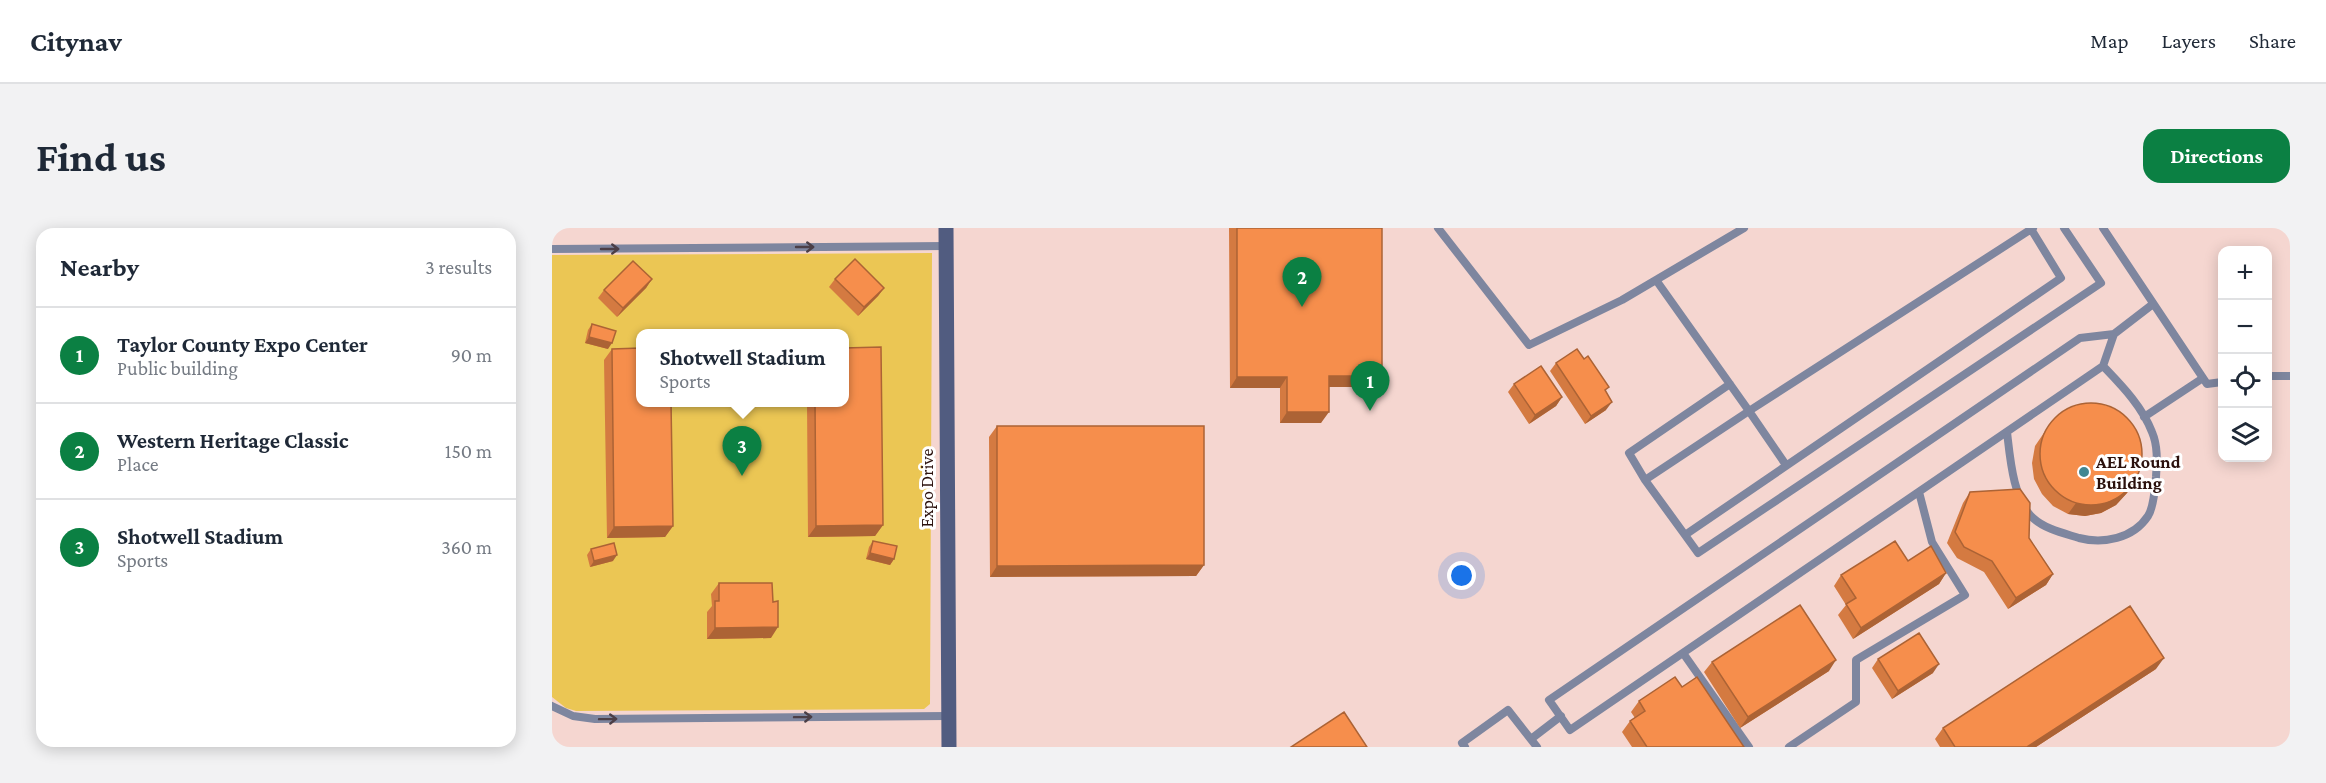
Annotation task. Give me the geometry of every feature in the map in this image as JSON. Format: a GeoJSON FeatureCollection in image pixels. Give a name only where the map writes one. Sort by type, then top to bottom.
{"type":"FeatureCollection","features":[{"type":"Feature","properties":{"kind":"street","name":"Expo Drive"},"geometry":{"type":"LineString","coordinates":[[946,228],[947,716],[950,747]]}},
{"type":"Feature","properties":{"kind":"lane"},"geometry":{"type":"LineString","coordinates":[[1438,228],[1529,345],[1622,300],[1744,228]]}},
{"type":"Feature","properties":{"kind":"lane"},"geometry":{"type":"LineString","coordinates":[[1645,480],[2032,228],[2061,278],[1684,535]]}},
{"type":"Feature","properties":{"kind":"lane"},"geometry":{"type":"LineString","coordinates":[[1730,384],[1629,453],[1645,480],[1698,553],[2101,283],[2064,228]]}},
{"type":"Feature","properties":{"kind":"lane"},"geometry":{"type":"LineString","coordinates":[[2103,228],[2202,378],[2207,384],[2218,383]]}},
{"type":"Feature","properties":{"kind":"lane"},"geometry":{"type":"LineString","coordinates":[[552,249],[946,246]]}},
{"type":"Feature","properties":{"kind":"lane"},"geometry":{"type":"LineString","coordinates":[[1656,280],[1786,465]]}},
{"type":"Feature","properties":{"kind":"lane"},"geometry":{"type":"LineString","coordinates":[[2114,334],[2103,366],[1570,730],[1549,700],[2080,338],[2114,334],[2153,304]]}},
{"type":"Feature","properties":{"kind":"lane"},"geometry":{"type":"LineString","coordinates":[[2007,432],[2013,482],[2032,517],[2055,531],[2088,540],[2111,540],[2132,532],[2149,516],[2156,489],[2158,454],[2152,432],[2144,417],[2125,389],[2103,366]]}},
{"type":"Feature","properties":{"kind":"lane"},"geometry":{"type":"LineString","coordinates":[[2272,376],[2290,376]]}},
{"type":"Feature","properties":{"kind":"lane"},"geometry":{"type":"LineString","coordinates":[[2144,417],[2202,378]]}},
{"type":"Feature","properties":{"kind":"lane"},"geometry":{"type":"LineString","coordinates":[[1789,747],[1856,702],[1856,660],[1965,595],[1932,542],[1919,492]]}},
{"type":"Feature","properties":{"kind":"lane"},"geometry":{"type":"LineString","coordinates":[[1683,653],[1749,747]]}},
{"type":"Feature","properties":{"kind":"lane"},"geometry":{"type":"LineString","coordinates":[[552,706],[573,717],[595,719],[947,716]]}},
{"type":"Feature","properties":{"kind":"lane"},"geometry":{"type":"LineString","coordinates":[[1465,747],[1462,743],[1508,710],[1537,747]]}},
{"type":"Feature","properties":{"kind":"lane"},"geometry":{"type":"LineString","coordinates":[[1531,739],[1561,717]]}},
{"type":"Feature","properties":{"kind":"shaded area"},"geometry":{"type":"Polygon","coordinates":[[[932,253],[930,704],[924,709],[576,711],[566,708],[552,697],[552,255],[932,253]]]}},
{"type":"Feature","properties":{"kind":"building"},"geometry":{"type":"Polygon","coordinates":[[[1237,228],[1382,228],[1382,376],[1329,376],[1329,412],[1287,412],[1287,377],[1237,377],[1237,228]]]}},
{"type":"Feature","properties":{"kind":"building"},"geometry":{"type":"Polygon","coordinates":[[[855,259],[884,288],[864,307],[835,279],[855,259]]]}},
{"type":"Feature","properties":{"kind":"building"},"geometry":{"type":"Polygon","coordinates":[[[633,261],[652,279],[623,308],[604,290],[633,261]]]}},
{"type":"Feature","properties":{"kind":"building"},"geometry":{"type":"Polygon","coordinates":[[[592,324],[616,331],[612,343],[589,337],[592,324]]]}},
{"type":"Feature","properties":{"kind":"building"},"geometry":{"type":"Polygon","coordinates":[[[881,347],[883,525],[816,526],[815,407],[849,407],[849,348],[881,347]]]}},
{"type":"Feature","properties":{"kind":"building"},"geometry":{"type":"Polygon","coordinates":[[[636,348],[636,407],[671,407],[673,526],[614,527],[612,349],[636,348]]]}},
{"type":"Feature","properties":{"kind":"building"},"geometry":{"type":"Polygon","coordinates":[[[1577,349],[1584,359],[1588,356],[1609,387],[1605,390],[1612,402],[1591,416],[1556,363],[1577,349]]]}},
{"type":"Feature","properties":{"kind":"building"},"geometry":{"type":"Polygon","coordinates":[[[1541,366],[1562,397],[1535,415],[1514,384],[1541,366]]]}},
{"type":"Feature","properties":{"kind":"building","name":"AEL Round Building"},"geometry":{"type":"Polygon","coordinates":[[[2091,403],[2111,407],[2127,418],[2138,434],[2142,454],[2138,474],[2127,490],[2111,501],[2091,505],[2071,501],[2055,490],[2044,474],[2040,454],[2044,434],[2055,418],[2071,407],[2091,403]]]}},
{"type":"Feature","properties":{"kind":"building"},"geometry":{"type":"Polygon","coordinates":[[[997,426],[1204,426],[1204,565],[997,566],[997,426]]]}},
{"type":"Feature","properties":{"kind":"building"},"geometry":{"type":"Polygon","coordinates":[[[2020,489],[2030,503],[2029,538],[2053,574],[2016,598],[1992,561],[1964,547],[1955,532],[1970,492],[2020,489]]]}},
{"type":"Feature","properties":{"kind":"building"},"geometry":{"type":"Polygon","coordinates":[[[873,541],[897,546],[894,559],[870,553],[873,541]]]}},
{"type":"Feature","properties":{"kind":"building"},"geometry":{"type":"Polygon","coordinates":[[[1895,541],[1908,561],[1931,546],[1946,573],[1861,628],[1846,604],[1856,598],[1841,575],[1895,541]]]}},
{"type":"Feature","properties":{"kind":"building"},"geometry":{"type":"Polygon","coordinates":[[[614,543],[617,555],[594,561],[591,549],[614,543]]]}},
{"type":"Feature","properties":{"kind":"building"},"geometry":{"type":"Polygon","coordinates":[[[719,583],[772,583],[773,602],[778,601],[778,627],[715,628],[715,601],[719,601],[719,583]]]}},
{"type":"Feature","properties":{"kind":"building"},"geometry":{"type":"Polygon","coordinates":[[[1800,605],[1836,660],[1748,717],[1712,662],[1800,605]]]}},
{"type":"Feature","properties":{"kind":"building"},"geometry":{"type":"Polygon","coordinates":[[[2130,606],[2164,658],[2027,747],[1955,747],[1943,728],[2130,606]]]}},
{"type":"Feature","properties":{"kind":"building"},"geometry":{"type":"Polygon","coordinates":[[[1919,633],[1939,664],[1898,691],[1878,659],[1919,633]]]}},
{"type":"Feature","properties":{"kind":"building"},"geometry":{"type":"Polygon","coordinates":[[[1675,677],[1682,687],[1697,677],[1744,747],[1647,747],[1630,721],[1645,711],[1639,701],[1675,677]]]}},
{"type":"Feature","properties":{"kind":"building"},"geometry":{"type":"Polygon","coordinates":[[[1344,712],[1367,747],[1291,747],[1344,712]]]}},
{"type":"Feature","properties":{"kind":"place","name":"Western Heritage Classic"},"geometry":{"type":"Point","coordinates":[1302,307]}},
{"type":"Feature","properties":{"kind":"place","name":"Taylor County Expo Center"},"geometry":{"type":"Point","coordinates":[1370,411]}},
{"type":"Feature","properties":{"kind":"place","name":"AEL Round Building"},"geometry":{"type":"Point","coordinates":[2084,472]}},
{"type":"Feature","properties":{"kind":"place","name":"Shotwell Stadium"},"geometry":{"type":"Point","coordinates":[742,476]}}]}
